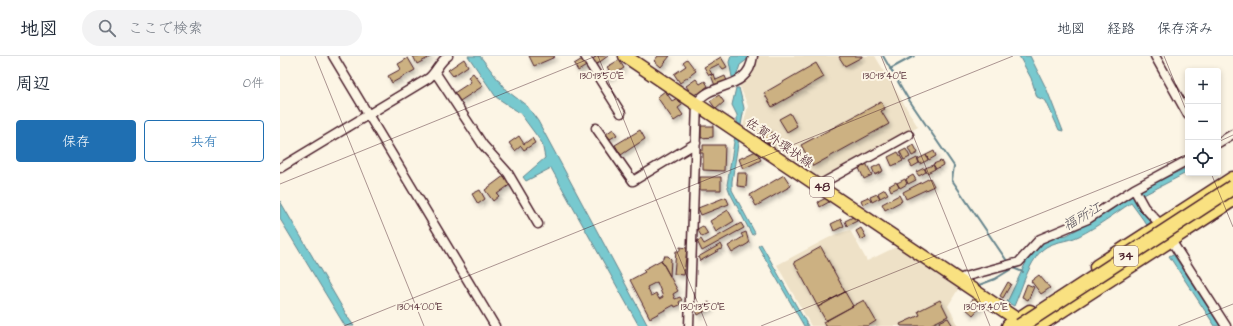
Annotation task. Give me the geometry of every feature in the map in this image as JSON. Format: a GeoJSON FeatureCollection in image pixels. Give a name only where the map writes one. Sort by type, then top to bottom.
{"type":"FeatureCollection","features":[{"type":"Feature","properties":{"kind":"highway"},"geometry":{"type":"LineString","coordinates":[[1018,325],[1161,225],[1233,179]]}},
{"type":"Feature","properties":{"kind":"highway","name":"34"},"geometry":{"type":"LineString","coordinates":[[1018,325],[1233,187]]}},
{"type":"Feature","properties":{"kind":"highway","name":"34"},"geometry":{"type":"LineString","coordinates":[[1037,326],[1233,199]]}},
{"type":"Feature","properties":{"kind":"highway"},"geometry":{"type":"LineString","coordinates":[[1050,326],[1233,206]]}},
{"type":"Feature","properties":{"kind":"main road","name":"佐賀外環状線"},"geometry":{"type":"LineString","coordinates":[[625,56],[961,281],[1018,325]]}},
{"type":"Feature","properties":{"kind":"street"},"geometry":{"type":"LineString","coordinates":[[333,56],[495,326]]}},
{"type":"Feature","properties":{"kind":"street"},"geometry":{"type":"LineString","coordinates":[[280,168],[429,78],[435,72],[440,62],[448,56]]}},
{"type":"Feature","properties":{"kind":"street"},"geometry":{"type":"LineString","coordinates":[[585,56],[621,113]]}},
{"type":"Feature","properties":{"kind":"street"},"geometry":{"type":"LineString","coordinates":[[689,326],[697,104],[700,99],[743,78],[752,65],[753,56]]}},
{"type":"Feature","properties":{"kind":"street"},"geometry":{"type":"LineString","coordinates":[[1155,56],[1185,110]]}},
{"type":"Feature","properties":{"kind":"street"},"geometry":{"type":"LineString","coordinates":[[435,72],[483,145],[508,173],[538,224]]}},
{"type":"Feature","properties":{"kind":"street"},"geometry":{"type":"LineString","coordinates":[[596,128],[633,181],[696,143]]}},
{"type":"Feature","properties":{"kind":"street"},"geometry":{"type":"LineString","coordinates":[[1221,141],[1233,134]]}},
{"type":"Feature","properties":{"kind":"street"},"geometry":{"type":"LineString","coordinates":[[819,185],[910,135]]}},
{"type":"Feature","properties":{"kind":"street"},"geometry":{"type":"LineString","coordinates":[[961,281],[964,277],[1019,262],[1040,239],[1088,219],[1134,189],[1185,162]]}},
{"type":"Feature","properties":{"kind":"street"},"geometry":{"type":"LineString","coordinates":[[1134,189],[1144,207],[1161,225]]}},
{"type":"Feature","properties":{"kind":"street"},"geometry":{"type":"LineString","coordinates":[[1174,244],[1226,326]]}},
{"type":"Feature","properties":{"kind":"shaded area"},"geometry":{"type":"Polygon","coordinates":[[[756,56],[875,56],[918,127],[820,181],[743,126],[748,106],[739,84],[746,80],[755,65],[756,56]]]}},
{"type":"Feature","properties":{"kind":"shaded area"},"geometry":{"type":"Polygon","coordinates":[[[850,230],[867,261],[900,245],[960,286],[948,306],[959,326],[811,326],[777,265],[834,235],[850,230]]]}},
{"type":"Feature","properties":{"kind":"water"},"geometry":{"type":"Polygon","coordinates":[[[468,56],[480,56],[506,90],[527,106],[538,121],[648,326],[639,326],[551,168],[526,181],[523,177],[545,158],[542,143],[520,113],[496,97],[468,56]]]}},
{"type":"Feature","properties":{"kind":"water"},"geometry":{"type":"Polygon","coordinates":[[[731,56],[748,56],[748,59],[740,65],[736,77],[732,77],[729,62],[731,56]]]}},
{"type":"Feature","properties":{"kind":"water"},"geometry":{"type":"Polygon","coordinates":[[[1019,56],[1030,56],[1047,90],[1063,131],[1059,130],[1046,101],[1037,97],[1031,78],[1019,56]]]}},
{"type":"Feature","properties":{"kind":"water"},"geometry":{"type":"Polygon","coordinates":[[[736,88],[739,88],[744,108],[741,125],[737,123],[737,115],[732,105],[736,88]]]}},
{"type":"Feature","properties":{"kind":"water"},"geometry":{"type":"Polygon","coordinates":[[[735,136],[739,138],[732,181],[732,190],[755,233],[752,235],[727,185],[735,136]]]}},
{"type":"Feature","properties":{"kind":"water"},"geometry":{"type":"Polygon","coordinates":[[[1185,168],[1185,174],[1136,199],[1153,221],[1147,225],[1131,203],[1099,225],[1079,236],[1046,247],[1033,262],[1014,306],[1007,302],[1030,254],[1041,244],[1052,238],[1067,235],[1107,213],[1134,193],[1185,168]]]}},
{"type":"Feature","properties":{"kind":"water"},"geometry":{"type":"Polygon","coordinates":[[[280,201],[354,326],[345,326],[280,219],[280,201]]]}},
{"type":"Feature","properties":{"kind":"water"},"geometry":{"type":"Polygon","coordinates":[[[761,244],[808,326],[804,326],[758,246],[761,244]]]}},
{"type":"Feature","properties":{"kind":"water"},"geometry":{"type":"Polygon","coordinates":[[[1173,254],[1220,326],[1215,326],[1169,256],[1173,254]]]}},
{"type":"Feature","properties":{"kind":"building"},"geometry":{"type":"Polygon","coordinates":[[[413,56],[432,56],[417,64],[413,56]]]}},
{"type":"Feature","properties":{"kind":"building"},"geometry":{"type":"Polygon","coordinates":[[[529,56],[554,56],[555,57],[534,66],[529,56]]]}},
{"type":"Feature","properties":{"kind":"building"},"geometry":{"type":"Polygon","coordinates":[[[597,56],[608,56],[597,64],[593,59],[597,56]]]}},
{"type":"Feature","properties":{"kind":"building"},"geometry":{"type":"Polygon","coordinates":[[[658,56],[670,56],[661,67],[654,61],[658,56]]]}},
{"type":"Feature","properties":{"kind":"building"},"geometry":{"type":"Polygon","coordinates":[[[721,57],[727,67],[723,69],[719,64],[709,69],[712,74],[709,75],[704,67],[721,57]]]}},
{"type":"Feature","properties":{"kind":"building"},"geometry":{"type":"Polygon","coordinates":[[[839,57],[862,57],[845,66],[839,57]]]}},
{"type":"Feature","properties":{"kind":"building"},"geometry":{"type":"Polygon","coordinates":[[[408,58],[415,70],[392,83],[388,76],[401,69],[398,64],[408,58]]]}},
{"type":"Feature","properties":{"kind":"building"},"geometry":{"type":"Polygon","coordinates":[[[584,58],[588,65],[578,71],[574,64],[584,58]]]}},
{"type":"Feature","properties":{"kind":"building"},"geometry":{"type":"Polygon","coordinates":[[[464,59],[468,66],[453,76],[448,70],[464,59]]]}},
{"type":"Feature","properties":{"kind":"building"},"geometry":{"type":"Polygon","coordinates":[[[687,59],[696,71],[680,83],[674,74],[686,66],[683,62],[687,59]]]}},
{"type":"Feature","properties":{"kind":"building"},"geometry":{"type":"Polygon","coordinates":[[[619,60],[624,68],[608,78],[605,73],[609,70],[607,67],[619,60]]]}},
{"type":"Feature","properties":{"kind":"building"},"geometry":{"type":"Polygon","coordinates":[[[816,63],[824,77],[772,107],[764,93],[816,63]]]}},
{"type":"Feature","properties":{"kind":"building"},"geometry":{"type":"Polygon","coordinates":[[[473,73],[483,86],[460,101],[454,93],[471,82],[468,77],[473,73]]]}},
{"type":"Feature","properties":{"kind":"building"},"geometry":{"type":"Polygon","coordinates":[[[714,74],[716,80],[725,76],[727,81],[715,86],[711,75],[714,74]]]}},
{"type":"Feature","properties":{"kind":"building"},"geometry":{"type":"Polygon","coordinates":[[[696,79],[700,84],[705,81],[708,86],[704,89],[705,91],[698,96],[697,93],[693,96],[686,86],[696,79]]]}},
{"type":"Feature","properties":{"kind":"building"},"geometry":{"type":"Polygon","coordinates":[[[665,91],[672,101],[677,98],[682,105],[678,108],[683,115],[674,121],[657,97],[665,91]]]}},
{"type":"Feature","properties":{"kind":"building"},"geometry":{"type":"Polygon","coordinates":[[[719,95],[724,102],[716,109],[710,101],[719,95]]]}},
{"type":"Feature","properties":{"kind":"building"},"geometry":{"type":"Polygon","coordinates":[[[881,102],[885,109],[881,111],[889,124],[813,166],[801,145],[881,102]]]}},
{"type":"Feature","properties":{"kind":"building"},"geometry":{"type":"Polygon","coordinates":[[[790,113],[797,126],[787,132],[779,119],[790,113]]]}},
{"type":"Feature","properties":{"kind":"building"},"geometry":{"type":"Polygon","coordinates":[[[701,126],[713,126],[713,137],[701,138],[701,126]]]}},
{"type":"Feature","properties":{"kind":"building"},"geometry":{"type":"Polygon","coordinates":[[[766,128],[776,135],[770,144],[760,138],[766,128]]]}},
{"type":"Feature","properties":{"kind":"building"},"geometry":{"type":"Polygon","coordinates":[[[613,129],[617,135],[610,139],[606,134],[613,129]]]}},
{"type":"Feature","properties":{"kind":"building"},"geometry":{"type":"Polygon","coordinates":[[[640,130],[645,139],[621,155],[615,145],[640,130]]]}},
{"type":"Feature","properties":{"kind":"building"},"geometry":{"type":"Polygon","coordinates":[[[519,136],[524,144],[532,138],[535,143],[524,150],[521,146],[515,151],[509,143],[519,136]]]}},
{"type":"Feature","properties":{"kind":"building"},"geometry":{"type":"Polygon","coordinates":[[[703,145],[725,145],[724,171],[703,170],[703,153],[699,153],[699,150],[703,150],[703,145]]]}},
{"type":"Feature","properties":{"kind":"building"},"geometry":{"type":"Polygon","coordinates":[[[914,145],[918,153],[912,156],[908,148],[914,145]]]}},
{"type":"Feature","properties":{"kind":"building"},"geometry":{"type":"Polygon","coordinates":[[[906,149],[910,157],[904,160],[900,152],[906,149]]]}},
{"type":"Feature","properties":{"kind":"building"},"geometry":{"type":"Polygon","coordinates":[[[756,151],[761,160],[743,169],[739,159],[756,151]]]}},
{"type":"Feature","properties":{"kind":"building"},"geometry":{"type":"Polygon","coordinates":[[[934,151],[936,156],[929,160],[926,155],[934,151]]]}},
{"type":"Feature","properties":{"kind":"building"},"geometry":{"type":"Polygon","coordinates":[[[898,152],[903,161],[892,166],[888,157],[898,152]]]}},
{"type":"Feature","properties":{"kind":"building"},"geometry":{"type":"Polygon","coordinates":[[[926,155],[928,160],[920,164],[918,159],[926,155]]]}},
{"type":"Feature","properties":{"kind":"building"},"geometry":{"type":"Polygon","coordinates":[[[917,158],[919,163],[912,167],[909,162],[917,158]]]}},
{"type":"Feature","properties":{"kind":"building"},"geometry":{"type":"Polygon","coordinates":[[[941,161],[943,165],[936,169],[933,164],[941,161]]]}},
{"type":"Feature","properties":{"kind":"building"},"geometry":{"type":"Polygon","coordinates":[[[866,163],[872,175],[864,179],[858,166],[866,163]]]}},
{"type":"Feature","properties":{"kind":"building"},"geometry":{"type":"Polygon","coordinates":[[[880,164],[883,171],[875,175],[872,168],[880,164]]]}},
{"type":"Feature","properties":{"kind":"building"},"geometry":{"type":"Polygon","coordinates":[[[933,165],[935,169],[927,173],[925,168],[933,165]]]}},
{"type":"Feature","properties":{"kind":"building"},"geometry":{"type":"Polygon","coordinates":[[[924,168],[926,172],[919,176],[916,172],[924,168]]]}},
{"type":"Feature","properties":{"kind":"building"},"geometry":{"type":"Polygon","coordinates":[[[738,173],[747,173],[746,187],[737,186],[738,173]]]}},
{"type":"Feature","properties":{"kind":"building"},"geometry":{"type":"Polygon","coordinates":[[[505,175],[511,184],[497,194],[499,196],[493,201],[485,190],[505,175]]]}},
{"type":"Feature","properties":{"kind":"building"},"geometry":{"type":"Polygon","coordinates":[[[784,175],[791,186],[756,206],[750,195],[784,175]]]}},
{"type":"Feature","properties":{"kind":"building"},"geometry":{"type":"Polygon","coordinates":[[[913,175],[916,180],[908,184],[906,179],[913,175]]]}},
{"type":"Feature","properties":{"kind":"building"},"geometry":{"type":"Polygon","coordinates":[[[700,177],[721,177],[721,190],[700,190],[700,177]]]}},
{"type":"Feature","properties":{"kind":"building"},"geometry":{"type":"Polygon","coordinates":[[[930,178],[934,186],[906,199],[903,192],[930,178]]]}},
{"type":"Feature","properties":{"kind":"building"},"geometry":{"type":"Polygon","coordinates":[[[905,179],[907,184],[900,188],[897,183],[905,179]]]}},
{"type":"Feature","properties":{"kind":"building"},"geometry":{"type":"Polygon","coordinates":[[[896,182],[899,187],[891,191],[889,186],[896,182]]]}},
{"type":"Feature","properties":{"kind":"building"},"geometry":{"type":"Polygon","coordinates":[[[885,189],[888,194],[880,198],[878,193],[885,189]]]}},
{"type":"Feature","properties":{"kind":"building"},"geometry":{"type":"Polygon","coordinates":[[[480,190],[485,199],[478,204],[472,194],[480,190]]]}},
{"type":"Feature","properties":{"kind":"building"},"geometry":{"type":"Polygon","coordinates":[[[877,194],[880,198],[872,202],[870,197],[877,194]]]}},
{"type":"Feature","properties":{"kind":"building"},"geometry":{"type":"Polygon","coordinates":[[[899,195],[902,201],[885,210],[882,204],[899,195]]]}},
{"type":"Feature","properties":{"kind":"building"},"geometry":{"type":"Polygon","coordinates":[[[726,197],[729,204],[701,215],[698,208],[726,197]]]}},
{"type":"Feature","properties":{"kind":"building"},"geometry":{"type":"Polygon","coordinates":[[[868,197],[871,201],[863,205],[861,200],[868,197]]]}},
{"type":"Feature","properties":{"kind":"building"},"geometry":{"type":"Polygon","coordinates":[[[826,198],[829,202],[820,207],[818,202],[826,198]]]}},
{"type":"Feature","properties":{"kind":"building"},"geometry":{"type":"Polygon","coordinates":[[[728,210],[734,221],[716,232],[710,221],[728,210]]]}},
{"type":"Feature","properties":{"kind":"building"},"geometry":{"type":"Polygon","coordinates":[[[855,216],[857,221],[847,226],[845,221],[855,216]]]}},
{"type":"Feature","properties":{"kind":"building"},"geometry":{"type":"Polygon","coordinates":[[[841,219],[844,226],[834,231],[831,224],[841,219]]]}},
{"type":"Feature","properties":{"kind":"building"},"geometry":{"type":"Polygon","coordinates":[[[741,223],[744,228],[702,251],[697,241],[701,239],[704,244],[741,223]]]}},
{"type":"Feature","properties":{"kind":"building"},"geometry":{"type":"Polygon","coordinates":[[[703,226],[708,234],[702,237],[697,229],[703,226]]]}},
{"type":"Feature","properties":{"kind":"building"},"geometry":{"type":"Polygon","coordinates":[[[861,228],[866,237],[861,240],[856,231],[861,228]]]}},
{"type":"Feature","properties":{"kind":"building"},"geometry":{"type":"Polygon","coordinates":[[[746,232],[749,243],[732,253],[728,246],[743,237],[741,234],[746,232]]]}},
{"type":"Feature","properties":{"kind":"building"},"geometry":{"type":"Polygon","coordinates":[[[721,244],[723,248],[700,261],[698,257],[721,244]]]}},
{"type":"Feature","properties":{"kind":"building"},"geometry":{"type":"Polygon","coordinates":[[[680,247],[687,248],[684,275],[674,274],[676,251],[680,251],[680,247]]]}},
{"type":"Feature","properties":{"kind":"building"},"geometry":{"type":"Polygon","coordinates":[[[821,247],[845,292],[818,307],[794,262],[821,247]]]}},
{"type":"Feature","properties":{"kind":"building"},"geometry":{"type":"Polygon","coordinates":[[[664,256],[668,256],[671,259],[670,276],[661,260],[665,257],[664,256]]]}},
{"type":"Feature","properties":{"kind":"building"},"geometry":{"type":"Polygon","coordinates":[[[661,260],[678,291],[673,294],[675,299],[680,297],[682,300],[679,302],[680,305],[675,307],[674,305],[650,318],[630,280],[645,272],[643,270],[661,260]],[[657,282],[647,287],[651,296],[656,293],[659,299],[663,297],[657,282]]]}},
{"type":"Feature","properties":{"kind":"building"},"geometry":{"type":"Polygon","coordinates":[[[1039,275],[1050,288],[1041,294],[1031,281],[1039,275]]]}},
{"type":"Feature","properties":{"kind":"building"},"geometry":{"type":"Polygon","coordinates":[[[1008,282],[1011,284],[1003,298],[1000,296],[1008,282]]]}},
{"type":"Feature","properties":{"kind":"building"},"geometry":{"type":"Polygon","coordinates":[[[1027,284],[1034,287],[1028,300],[1022,297],[1027,284]]]}},
{"type":"Feature","properties":{"kind":"building"},"geometry":{"type":"Polygon","coordinates":[[[845,292],[853,306],[826,321],[818,307],[845,292]]]}},
{"type":"Feature","properties":{"kind":"building"},"geometry":{"type":"Polygon","coordinates":[[[975,297],[983,304],[973,315],[965,308],[975,297]]]}},
{"type":"Feature","properties":{"kind":"building"},"geometry":{"type":"Polygon","coordinates":[[[864,300],[876,321],[868,326],[825,326],[823,322],[864,300]]]}},
{"type":"Feature","properties":{"kind":"building"},"geometry":{"type":"Polygon","coordinates":[[[940,300],[948,316],[928,326],[901,326],[900,324],[920,315],[918,311],[940,300]]]}},
{"type":"Feature","properties":{"kind":"building"},"geometry":{"type":"Polygon","coordinates":[[[709,302],[712,307],[698,315],[696,310],[709,302]]]}},
{"type":"Feature","properties":{"kind":"building"},"geometry":{"type":"Polygon","coordinates":[[[948,318],[953,326],[941,326],[939,322],[948,318]]]}},
{"type":"Feature","properties":{"kind":"waterway"},"geometry":{"type":"LineString","coordinates":[[883,56],[907,97],[954,166],[952,180],[1007,261]]}},
{"type":"Feature","properties":{"kind":"waterway"},"geometry":{"type":"LineString","coordinates":[[890,69],[914,56]]}},
{"type":"Feature","properties":{"kind":"waterway"},"geometry":{"type":"LineString","coordinates":[[979,285],[995,279],[1013,268],[1023,272]]}},
{"type":"Feature","properties":{"kind":"water label","name":"福所江"},"geometry":{"type":"Point","coordinates":[1082,216]}}]}
